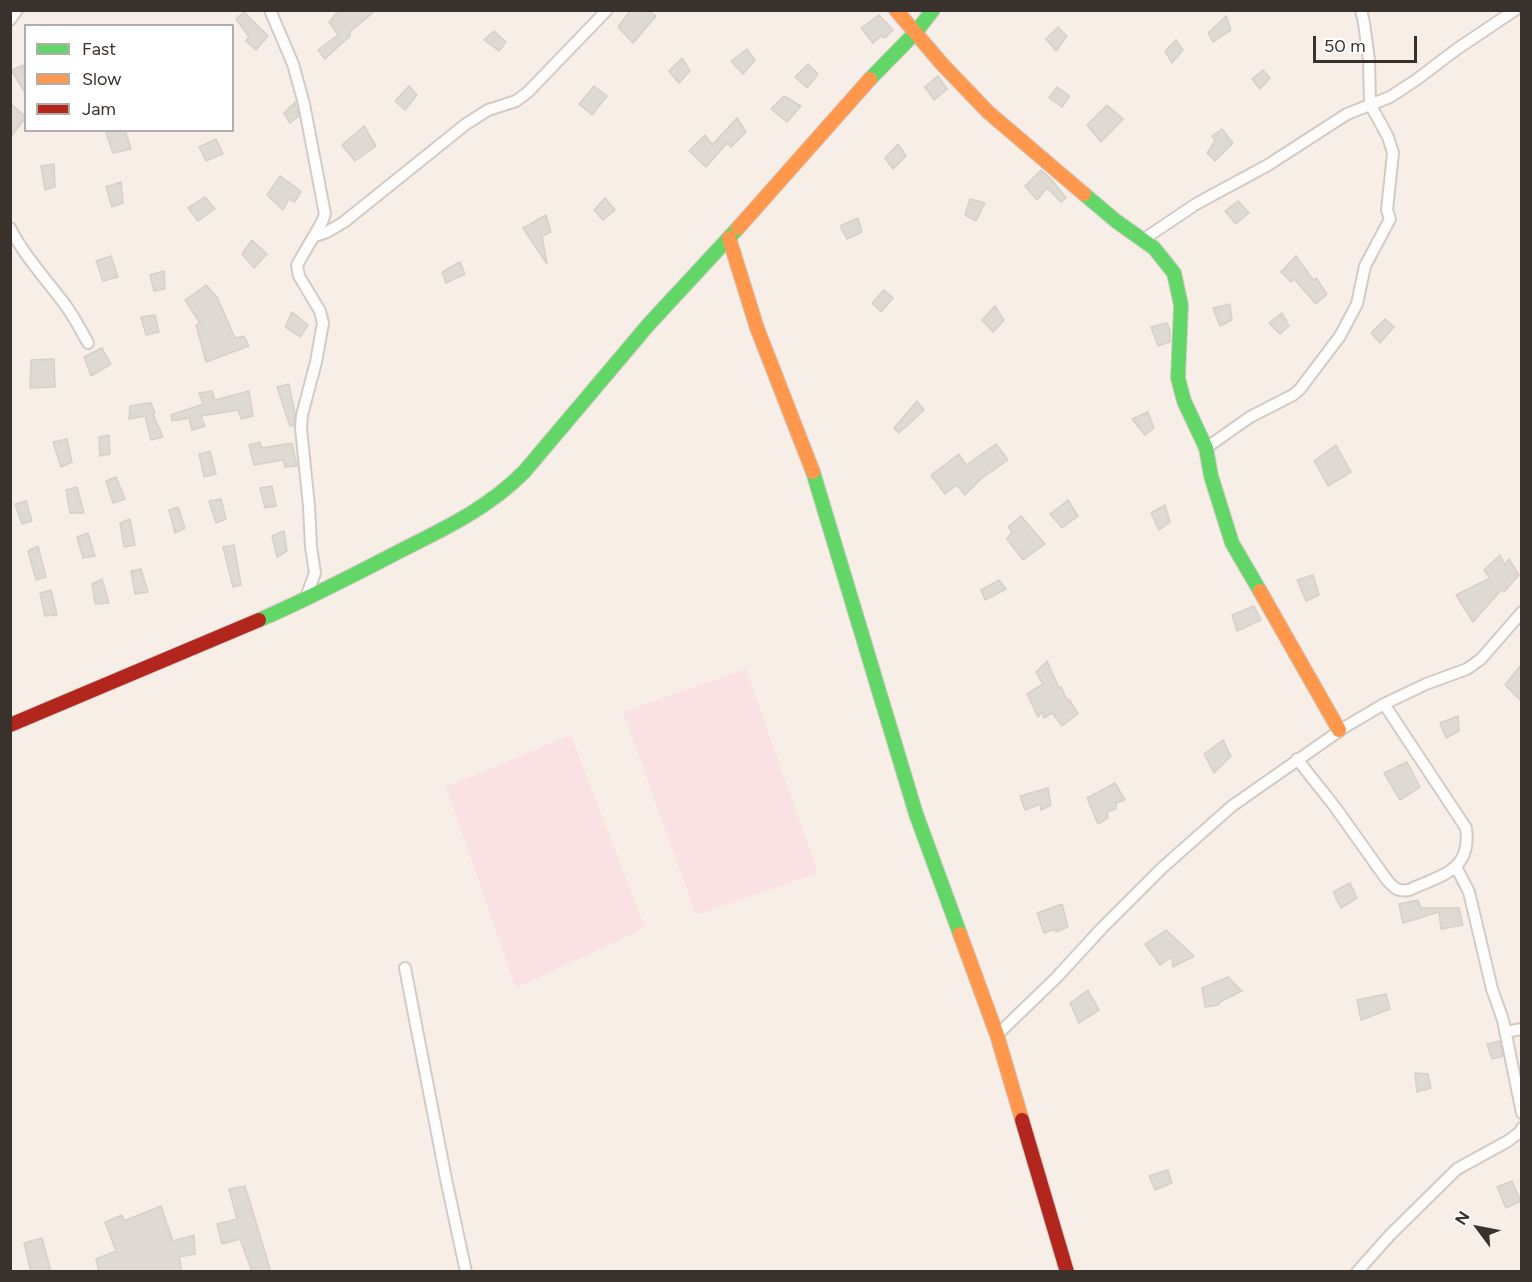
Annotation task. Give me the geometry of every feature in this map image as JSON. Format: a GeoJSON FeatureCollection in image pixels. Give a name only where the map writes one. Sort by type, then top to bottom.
{"type":"FeatureCollection","features":[{"type":"Feature","properties":{"kind":"street"},"geometry":{"type":"LineString","coordinates":[[10,20],[17,10]]}},
{"type":"Feature","properties":{"kind":"street"},"geometry":{"type":"LineString","coordinates":[[270,10],[293,64],[304,104],[325,214],[315,236],[297,265],[299,276],[320,311],[322,323],[301,429],[308,494],[310,547],[315,573],[305,600]]}},
{"type":"Feature","properties":{"kind":"street"},"geometry":{"type":"LineString","coordinates":[[315,236],[344,222],[466,124],[488,110],[522,97],[607,10]]}},
{"type":"Feature","properties":{"kind":"street"},"geometry":{"type":"LineString","coordinates":[[896,10],[988,112],[1116,221],[1144,239],[1174,273],[1181,305],[1178,378],[1184,401],[1206,448],[1219,505],[1232,543],[1339,730]]}},
{"type":"Feature","properties":{"kind":"street"},"geometry":{"type":"LineString","coordinates":[[10,725],[305,600],[466,517],[503,492],[524,472],[649,324],[729,238],[850,100],[915,33],[933,10]]}},
{"type":"Feature","properties":{"kind":"street"},"geometry":{"type":"LineString","coordinates":[[1206,448],[1250,417],[1293,395],[1300,389],[1340,336],[1357,304],[1365,266],[1390,219],[1387,210],[1394,160],[1388,137],[1370,104],[1369,60],[1360,10]]}},
{"type":"Feature","properties":{"kind":"street"},"geometry":{"type":"LineString","coordinates":[[1144,239],[1196,204],[1268,165],[1347,114],[1390,97],[1515,10]]}},
{"type":"Feature","properties":{"kind":"street"},"geometry":{"type":"LineString","coordinates":[[10,228],[16,240],[68,308],[88,343]]}},
{"type":"Feature","properties":{"kind":"street"},"geometry":{"type":"LineString","coordinates":[[729,238],[757,328],[819,489],[916,814],[997,1035],[1067,1272]]}},
{"type":"Feature","properties":{"kind":"street"},"geometry":{"type":"LineString","coordinates":[[997,1035],[1057,977],[1162,868],[1232,806],[1339,730],[1384,704],[1426,684],[1467,669],[1481,659],[1521,612]]}},
{"type":"Feature","properties":{"kind":"street"},"geometry":{"type":"LineString","coordinates":[[1297,759],[1395,889],[1401,892],[1409,890],[1456,867],[1463,859],[1468,844],[1466,828],[1384,704]]}},
{"type":"Feature","properties":{"kind":"street"},"geometry":{"type":"LineString","coordinates":[[1456,867],[1468,892],[1505,1032],[1521,1113]]}},
{"type":"Feature","properties":{"kind":"street"},"geometry":{"type":"LineString","coordinates":[[405,968],[466,1272]]}},
{"type":"Feature","properties":{"kind":"street"},"geometry":{"type":"LineString","coordinates":[[1505,1032],[1521,1029]]}},
{"type":"Feature","properties":{"kind":"street"},"geometry":{"type":"LineString","coordinates":[[1357,1272],[1390,1235],[1457,1169],[1508,1141],[1520,1132],[1521,1128]]}},
{"type":"Feature","properties":{"kind":"shaded area"},"geometry":{"type":"Polygon","coordinates":[[[746,669],[818,873],[696,915],[623,712],[746,669]]]}},
{"type":"Feature","properties":{"kind":"shaded area"},"geometry":{"type":"Polygon","coordinates":[[[571,735],[645,928],[516,988],[446,787],[571,735]]]}},
{"type":"Feature","properties":{"kind":"building"},"geometry":{"type":"Polygon","coordinates":[[[339,10],[376,10],[350,32],[350,36],[325,59],[318,50],[338,35],[329,22],[339,10]]]}},
{"type":"Feature","properties":{"kind":"building"},"geometry":{"type":"Polygon","coordinates":[[[631,10],[648,10],[656,16],[633,43],[618,27],[631,10]]]}},
{"type":"Feature","properties":{"kind":"building"},"geometry":{"type":"Polygon","coordinates":[[[244,12],[268,36],[256,50],[246,41],[249,37],[236,19],[244,12]]]}},
{"type":"Feature","properties":{"kind":"building"},"geometry":{"type":"Polygon","coordinates":[[[879,15],[893,30],[885,38],[881,36],[873,43],[861,28],[879,15]]]}},
{"type":"Feature","properties":{"kind":"building"},"geometry":{"type":"Polygon","coordinates":[[[1226,16],[1231,30],[1213,42],[1208,33],[1226,16]]]}},
{"type":"Feature","properties":{"kind":"building"},"geometry":{"type":"Polygon","coordinates":[[[1058,27],[1067,36],[1056,51],[1046,39],[1058,27]]]}},
{"type":"Feature","properties":{"kind":"building"},"geometry":{"type":"Polygon","coordinates":[[[494,31],[506,42],[499,51],[484,40],[494,31]]]}},
{"type":"Feature","properties":{"kind":"building"},"geometry":{"type":"Polygon","coordinates":[[[1176,40],[1183,50],[1172,63],[1165,51],[1176,40]]]}},
{"type":"Feature","properties":{"kind":"building"},"geometry":{"type":"Polygon","coordinates":[[[747,49],[755,60],[743,74],[731,61],[747,49]]]}},
{"type":"Feature","properties":{"kind":"building"},"geometry":{"type":"Polygon","coordinates":[[[682,58],[690,71],[679,83],[669,71],[682,58]]]}},
{"type":"Feature","properties":{"kind":"building"},"geometry":{"type":"Polygon","coordinates":[[[808,64],[818,74],[807,88],[795,77],[808,64]]]}},
{"type":"Feature","properties":{"kind":"building"},"geometry":{"type":"Polygon","coordinates":[[[23,65],[24,91],[11,70],[23,65]]]}},
{"type":"Feature","properties":{"kind":"building"},"geometry":{"type":"Polygon","coordinates":[[[1263,70],[1270,78],[1260,89],[1252,79],[1263,70]]]}},
{"type":"Feature","properties":{"kind":"building"},"geometry":{"type":"Polygon","coordinates":[[[938,76],[947,89],[934,100],[925,87],[938,76]]]}},
{"type":"Feature","properties":{"kind":"building"},"geometry":{"type":"Polygon","coordinates":[[[409,86],[417,95],[405,110],[395,101],[409,86]]]}},
{"type":"Feature","properties":{"kind":"building"},"geometry":{"type":"Polygon","coordinates":[[[594,86],[607,96],[592,115],[579,104],[594,86]]]}},
{"type":"Feature","properties":{"kind":"building"},"geometry":{"type":"Polygon","coordinates":[[[1057,87],[1070,96],[1062,107],[1049,98],[1057,87]]]}},
{"type":"Feature","properties":{"kind":"building"},"geometry":{"type":"Polygon","coordinates":[[[784,96],[801,106],[787,122],[771,109],[784,96]]]}},
{"type":"Feature","properties":{"kind":"building"},"geometry":{"type":"Polygon","coordinates":[[[295,102],[299,116],[290,123],[284,113],[295,102]]]}},
{"type":"Feature","properties":{"kind":"building"},"geometry":{"type":"Polygon","coordinates":[[[10,103],[24,115],[24,120],[10,138],[10,103]]]}},
{"type":"Feature","properties":{"kind":"building"},"geometry":{"type":"Polygon","coordinates":[[[1107,105],[1123,119],[1101,142],[1087,125],[1107,105]]]}},
{"type":"Feature","properties":{"kind":"building"},"geometry":{"type":"Polygon","coordinates":[[[737,118],[746,132],[731,147],[727,143],[706,167],[689,151],[705,135],[712,145],[737,118]]]}},
{"type":"Feature","properties":{"kind":"building"},"geometry":{"type":"Polygon","coordinates":[[[364,126],[376,146],[355,161],[342,145],[364,126]]]}},
{"type":"Feature","properties":{"kind":"building"},"geometry":{"type":"Polygon","coordinates":[[[1222,129],[1233,143],[1215,161],[1207,153],[1215,141],[1212,136],[1222,129]]]}},
{"type":"Feature","properties":{"kind":"building"},"geometry":{"type":"Polygon","coordinates":[[[106,132],[126,132],[131,149],[113,153],[106,132]]]}},
{"type":"Feature","properties":{"kind":"building"},"geometry":{"type":"Polygon","coordinates":[[[216,139],[223,154],[206,161],[199,147],[216,139]]]}},
{"type":"Feature","properties":{"kind":"building"},"geometry":{"type":"Polygon","coordinates":[[[898,144],[906,156],[893,169],[885,158],[898,144]]]}},
{"type":"Feature","properties":{"kind":"building"},"geometry":{"type":"Polygon","coordinates":[[[54,164],[55,187],[45,190],[41,166],[54,164]]]}},
{"type":"Feature","properties":{"kind":"building"},"geometry":{"type":"Polygon","coordinates":[[[1041,170],[1066,198],[1061,202],[1047,188],[1037,200],[1025,186],[1041,170]]]}},
{"type":"Feature","properties":{"kind":"building"},"geometry":{"type":"Polygon","coordinates":[[[280,176],[301,191],[295,202],[289,199],[283,210],[267,195],[280,176]]]}},
{"type":"Feature","properties":{"kind":"building"},"geometry":{"type":"Polygon","coordinates":[[[121,182],[123,203],[112,207],[106,187],[121,182]]]}},
{"type":"Feature","properties":{"kind":"building"},"geometry":{"type":"Polygon","coordinates":[[[205,197],[215,209],[198,221],[188,208],[205,197]]]}},
{"type":"Feature","properties":{"kind":"building"},"geometry":{"type":"Polygon","coordinates":[[[605,198],[615,210],[603,220],[594,210],[605,198]]]}},
{"type":"Feature","properties":{"kind":"building"},"geometry":{"type":"Polygon","coordinates":[[[970,199],[985,203],[976,221],[965,215],[970,199]]]}},
{"type":"Feature","properties":{"kind":"building"},"geometry":{"type":"Polygon","coordinates":[[[1238,201],[1249,213],[1236,224],[1225,211],[1238,201]]]}},
{"type":"Feature","properties":{"kind":"building"},"geometry":{"type":"Polygon","coordinates":[[[546,215],[551,232],[542,236],[547,264],[523,228],[546,215]]]}},
{"type":"Feature","properties":{"kind":"building"},"geometry":{"type":"Polygon","coordinates":[[[858,218],[862,232],[847,239],[840,226],[858,218]]]}},
{"type":"Feature","properties":{"kind":"building"},"geometry":{"type":"Polygon","coordinates":[[[252,240],[267,254],[254,268],[242,254],[252,240]]]}},
{"type":"Feature","properties":{"kind":"building"},"geometry":{"type":"Polygon","coordinates":[[[111,256],[118,277],[103,281],[96,261],[111,256]]]}},
{"type":"Feature","properties":{"kind":"building"},"geometry":{"type":"Polygon","coordinates":[[[1296,256],[1314,281],[1316,278],[1327,294],[1316,304],[1294,279],[1291,282],[1281,272],[1296,256]]]}},
{"type":"Feature","properties":{"kind":"building"},"geometry":{"type":"Polygon","coordinates":[[[460,262],[465,274],[446,283],[442,272],[460,262]]]}},
{"type":"Feature","properties":{"kind":"building"},"geometry":{"type":"Polygon","coordinates":[[[164,271],[165,289],[154,291],[150,275],[164,271]]]}},
{"type":"Feature","properties":{"kind":"building"},"geometry":{"type":"Polygon","coordinates":[[[206,285],[217,297],[235,338],[244,336],[249,346],[206,362],[196,325],[200,323],[185,300],[206,285]]]}},
{"type":"Feature","properties":{"kind":"building"},"geometry":{"type":"Polygon","coordinates":[[[884,290],[893,298],[881,312],[872,303],[884,290]]]}},
{"type":"Feature","properties":{"kind":"building"},"geometry":{"type":"Polygon","coordinates":[[[1230,304],[1232,320],[1220,326],[1213,308],[1230,304]]]}},
{"type":"Feature","properties":{"kind":"building"},"geometry":{"type":"Polygon","coordinates":[[[995,306],[1004,320],[993,332],[982,320],[995,306]]]}},
{"type":"Feature","properties":{"kind":"building"},"geometry":{"type":"Polygon","coordinates":[[[292,312],[308,325],[300,337],[285,327],[292,312]]]}},
{"type":"Feature","properties":{"kind":"building"},"geometry":{"type":"Polygon","coordinates":[[[1282,313],[1289,326],[1280,334],[1269,323],[1282,313]]]}},
{"type":"Feature","properties":{"kind":"building"},"geometry":{"type":"Polygon","coordinates":[[[155,315],[159,332],[146,335],[141,317],[155,315]]]}},
{"type":"Feature","properties":{"kind":"building"},"geometry":{"type":"Polygon","coordinates":[[[1385,319],[1394,327],[1380,343],[1371,333],[1385,319]]]}},
{"type":"Feature","properties":{"kind":"building"},"geometry":{"type":"Polygon","coordinates":[[[1167,323],[1170,330],[1170,342],[1158,346],[1151,327],[1167,323]]]}},
{"type":"Feature","properties":{"kind":"building"},"geometry":{"type":"Polygon","coordinates":[[[102,348],[111,364],[91,376],[84,357],[102,348]]]}},
{"type":"Feature","properties":{"kind":"building"},"geometry":{"type":"Polygon","coordinates":[[[54,359],[55,387],[30,388],[31,360],[54,359]]]}},
{"type":"Feature","properties":{"kind":"building"},"geometry":{"type":"Polygon","coordinates":[[[289,384],[295,414],[294,425],[290,426],[277,387],[289,384]]]}},
{"type":"Feature","properties":{"kind":"building"},"geometry":{"type":"Polygon","coordinates":[[[212,391],[215,400],[249,391],[253,416],[241,419],[238,410],[201,416],[205,426],[192,430],[189,418],[172,421],[171,415],[203,404],[199,393],[212,391]]]}},
{"type":"Feature","properties":{"kind":"building"},"geometry":{"type":"Polygon","coordinates":[[[917,401],[924,410],[899,433],[894,428],[917,401]]]}},
{"type":"Feature","properties":{"kind":"building"},"geometry":{"type":"Polygon","coordinates":[[[151,403],[163,437],[151,440],[145,416],[129,419],[130,406],[151,403]]]}},
{"type":"Feature","properties":{"kind":"building"},"geometry":{"type":"Polygon","coordinates":[[[1148,412],[1154,428],[1145,435],[1132,419],[1148,412]]]}},
{"type":"Feature","properties":{"kind":"building"},"geometry":{"type":"Polygon","coordinates":[[[109,435],[110,454],[100,456],[99,437],[109,435]]]}},
{"type":"Feature","properties":{"kind":"building"},"geometry":{"type":"Polygon","coordinates":[[[67,439],[72,462],[61,467],[53,442],[67,439]]]}},
{"type":"Feature","properties":{"kind":"building"},"geometry":{"type":"Polygon","coordinates":[[[260,442],[262,448],[292,443],[297,466],[285,467],[283,460],[254,465],[249,445],[260,442]]]}},
{"type":"Feature","properties":{"kind":"building"},"geometry":{"type":"Polygon","coordinates":[[[996,444],[1008,460],[982,478],[965,495],[957,485],[945,494],[931,475],[959,454],[966,465],[996,444]]]}},
{"type":"Feature","properties":{"kind":"building"},"geometry":{"type":"Polygon","coordinates":[[[1336,445],[1351,472],[1328,486],[1314,461],[1336,445]]]}},
{"type":"Feature","properties":{"kind":"building"},"geometry":{"type":"Polygon","coordinates":[[[210,451],[216,474],[204,477],[199,454],[210,451]]]}},
{"type":"Feature","properties":{"kind":"building"},"geometry":{"type":"Polygon","coordinates":[[[116,477],[125,499],[113,503],[106,481],[116,477]]]}},
{"type":"Feature","properties":{"kind":"building"},"geometry":{"type":"Polygon","coordinates":[[[272,486],[276,506],[265,508],[260,488],[272,486]]]}},
{"type":"Feature","properties":{"kind":"building"},"geometry":{"type":"Polygon","coordinates":[[[77,487],[84,513],[70,513],[66,490],[77,487]]]}},
{"type":"Feature","properties":{"kind":"building"},"geometry":{"type":"Polygon","coordinates":[[[221,499],[226,519],[216,523],[209,501],[221,499]]]}},
{"type":"Feature","properties":{"kind":"building"},"geometry":{"type":"Polygon","coordinates":[[[1068,500],[1078,516],[1062,528],[1050,514],[1068,500]]]}},
{"type":"Feature","properties":{"kind":"building"},"geometry":{"type":"Polygon","coordinates":[[[26,501],[32,521],[22,524],[15,504],[26,501]]]}},
{"type":"Feature","properties":{"kind":"building"},"geometry":{"type":"Polygon","coordinates":[[[1165,505],[1170,522],[1159,530],[1151,513],[1165,505]]]}},
{"type":"Feature","properties":{"kind":"building"},"geometry":{"type":"Polygon","coordinates":[[[178,507],[185,528],[175,533],[169,510],[178,507]]]}},
{"type":"Feature","properties":{"kind":"building"},"geometry":{"type":"Polygon","coordinates":[[[1021,516],[1045,544],[1023,560],[1007,539],[1012,532],[1008,527],[1021,516]]]}},
{"type":"Feature","properties":{"kind":"building"},"geometry":{"type":"Polygon","coordinates":[[[130,519],[135,545],[124,547],[120,523],[130,519]]]}},
{"type":"Feature","properties":{"kind":"building"},"geometry":{"type":"Polygon","coordinates":[[[284,531],[287,551],[277,557],[272,536],[284,531]]]}},
{"type":"Feature","properties":{"kind":"building"},"geometry":{"type":"Polygon","coordinates":[[[88,533],[95,556],[83,558],[77,537],[88,533]]]}},
{"type":"Feature","properties":{"kind":"building"},"geometry":{"type":"Polygon","coordinates":[[[234,545],[241,585],[233,587],[223,547],[234,545]]]}},
{"type":"Feature","properties":{"kind":"building"},"geometry":{"type":"Polygon","coordinates":[[[38,546],[46,577],[36,580],[28,551],[38,546]]]}},
{"type":"Feature","properties":{"kind":"building"},"geometry":{"type":"Polygon","coordinates":[[[1500,555],[1505,565],[1509,559],[1519,575],[1504,592],[1501,590],[1473,622],[1456,595],[1490,578],[1484,570],[1500,555]]]}},
{"type":"Feature","properties":{"kind":"building"},"geometry":{"type":"Polygon","coordinates":[[[141,569],[148,592],[135,594],[131,571],[141,569]]]}},
{"type":"Feature","properties":{"kind":"building"},"geometry":{"type":"Polygon","coordinates":[[[1313,575],[1319,595],[1306,601],[1297,580],[1313,575]]]}},
{"type":"Feature","properties":{"kind":"building"},"geometry":{"type":"Polygon","coordinates":[[[102,579],[109,603],[95,604],[92,584],[102,579]]]}},
{"type":"Feature","properties":{"kind":"building"},"geometry":{"type":"Polygon","coordinates":[[[999,580],[1006,589],[985,600],[981,590],[999,580]]]}},
{"type":"Feature","properties":{"kind":"building"},"geometry":{"type":"Polygon","coordinates":[[[51,590],[57,615],[45,616],[40,593],[51,590]]]}},
{"type":"Feature","properties":{"kind":"building"},"geometry":{"type":"Polygon","coordinates":[[[1254,606],[1261,620],[1237,631],[1232,615],[1254,606]]]}},
{"type":"Feature","properties":{"kind":"building"},"geometry":{"type":"Polygon","coordinates":[[[1047,661],[1059,688],[1061,687],[1067,700],[1069,699],[1078,714],[1062,726],[1052,713],[1044,718],[1042,712],[1038,717],[1027,694],[1043,684],[1036,672],[1047,661]]]}},
{"type":"Feature","properties":{"kind":"building"},"geometry":{"type":"Polygon","coordinates":[[[1521,665],[1521,701],[1505,685],[1521,665]]]}},
{"type":"Feature","properties":{"kind":"building"},"geometry":{"type":"Polygon","coordinates":[[[1458,716],[1459,731],[1446,738],[1440,723],[1458,716]]]}},
{"type":"Feature","properties":{"kind":"building"},"geometry":{"type":"Polygon","coordinates":[[[1223,740],[1231,756],[1214,773],[1204,754],[1223,740]]]}},
{"type":"Feature","properties":{"kind":"building"},"geometry":{"type":"Polygon","coordinates":[[[1407,762],[1420,787],[1400,800],[1384,773],[1407,762]]]}},
{"type":"Feature","properties":{"kind":"building"},"geometry":{"type":"Polygon","coordinates":[[[1115,783],[1125,800],[1116,803],[1116,809],[1107,812],[1108,818],[1098,824],[1087,798],[1115,783]]]}},
{"type":"Feature","properties":{"kind":"building"},"geometry":{"type":"Polygon","coordinates":[[[1048,788],[1051,805],[1041,810],[1040,804],[1025,810],[1020,796],[1048,788]]]}},
{"type":"Feature","properties":{"kind":"building"},"geometry":{"type":"Polygon","coordinates":[[[1350,883],[1357,898],[1341,908],[1333,892],[1350,883]]]}},
{"type":"Feature","properties":{"kind":"building"},"geometry":{"type":"Polygon","coordinates":[[[1418,900],[1421,908],[1459,908],[1463,925],[1441,929],[1439,912],[1403,923],[1399,904],[1418,900]]]}},
{"type":"Feature","properties":{"kind":"building"},"geometry":{"type":"Polygon","coordinates":[[[1062,904],[1068,927],[1056,932],[1056,929],[1044,933],[1037,913],[1062,904]]]}},
{"type":"Feature","properties":{"kind":"building"},"geometry":{"type":"Polygon","coordinates":[[[1166,930],[1194,956],[1173,967],[1172,957],[1160,965],[1145,944],[1166,930]]]}},
{"type":"Feature","properties":{"kind":"building"},"geometry":{"type":"Polygon","coordinates":[[[1228,977],[1242,991],[1220,1002],[1219,1005],[1205,1007],[1202,988],[1228,977]]]}},
{"type":"Feature","properties":{"kind":"building"},"geometry":{"type":"Polygon","coordinates":[[[1088,990],[1099,1010],[1079,1023],[1070,1003],[1088,990]]]}},
{"type":"Feature","properties":{"kind":"building"},"geometry":{"type":"Polygon","coordinates":[[[1386,994],[1390,1009],[1361,1020],[1357,1000],[1386,994]]]}},
{"type":"Feature","properties":{"kind":"building"},"geometry":{"type":"Polygon","coordinates":[[[1500,1041],[1503,1056],[1492,1059],[1487,1044],[1500,1041]]]}},
{"type":"Feature","properties":{"kind":"building"},"geometry":{"type":"Polygon","coordinates":[[[1415,1073],[1428,1074],[1431,1088],[1417,1092],[1415,1073]]]}},
{"type":"Feature","properties":{"kind":"building"},"geometry":{"type":"Polygon","coordinates":[[[1168,1170],[1172,1183],[1155,1190],[1149,1176],[1168,1170]]]}},
{"type":"Feature","properties":{"kind":"building"},"geometry":{"type":"Polygon","coordinates":[[[1512,1181],[1521,1201],[1506,1208],[1497,1187],[1512,1181]]]}},
{"type":"Feature","properties":{"kind":"building"},"geometry":{"type":"Polygon","coordinates":[[[245,1186],[271,1272],[252,1272],[240,1239],[222,1244],[217,1224],[237,1219],[229,1189],[245,1186]]]}},
{"type":"Feature","properties":{"kind":"building"},"geometry":{"type":"Polygon","coordinates":[[[161,1206],[173,1241],[194,1235],[195,1254],[179,1257],[182,1272],[99,1272],[96,1259],[116,1251],[105,1222],[122,1215],[124,1221],[161,1206]]]}},
{"type":"Feature","properties":{"kind":"building"},"geometry":{"type":"Polygon","coordinates":[[[42,1238],[51,1272],[31,1272],[24,1243],[42,1238]]]}},
{"type":"Feature","properties":{"kind":"traffic: fast"},"geometry":{"type":"LineString","coordinates":[[870,79],[915,33],[933,10]]}},
{"type":"Feature","properties":{"kind":"traffic: fast"},"geometry":{"type":"LineString","coordinates":[[1084,194],[1116,221],[1154,248],[1174,273],[1181,305],[1178,378],[1184,401],[1206,448],[1211,476],[1232,543],[1260,591]]}},
{"type":"Feature","properties":{"kind":"traffic: fast"},"geometry":{"type":"LineString","coordinates":[[259,620],[328,588],[447,527],[479,508],[510,485],[524,472],[649,324],[738,228]]}},
{"type":"Feature","properties":{"kind":"traffic: fast"},"geometry":{"type":"LineString","coordinates":[[813,472],[916,814],[960,934]]}},
{"type":"Feature","properties":{"kind":"traffic: slow"},"geometry":{"type":"LineString","coordinates":[[896,10],[942,64],[988,112],[1084,194]]}},
{"type":"Feature","properties":{"kind":"traffic: slow"},"geometry":{"type":"LineString","coordinates":[[738,228],[870,79]]}},
{"type":"Feature","properties":{"kind":"traffic: slow"},"geometry":{"type":"LineString","coordinates":[[729,238],[757,328],[813,472]]}},
{"type":"Feature","properties":{"kind":"traffic: slow"},"geometry":{"type":"LineString","coordinates":[[1260,591],[1339,730]]}},
{"type":"Feature","properties":{"kind":"traffic: slow"},"geometry":{"type":"LineString","coordinates":[[960,934],[997,1035],[1022,1120]]}},
{"type":"Feature","properties":{"kind":"traffic: jam"},"geometry":{"type":"LineString","coordinates":[[10,725],[259,620]]}},
{"type":"Feature","properties":{"kind":"traffic: jam"},"geometry":{"type":"LineString","coordinates":[[1022,1120],[1067,1272]]}}]}
